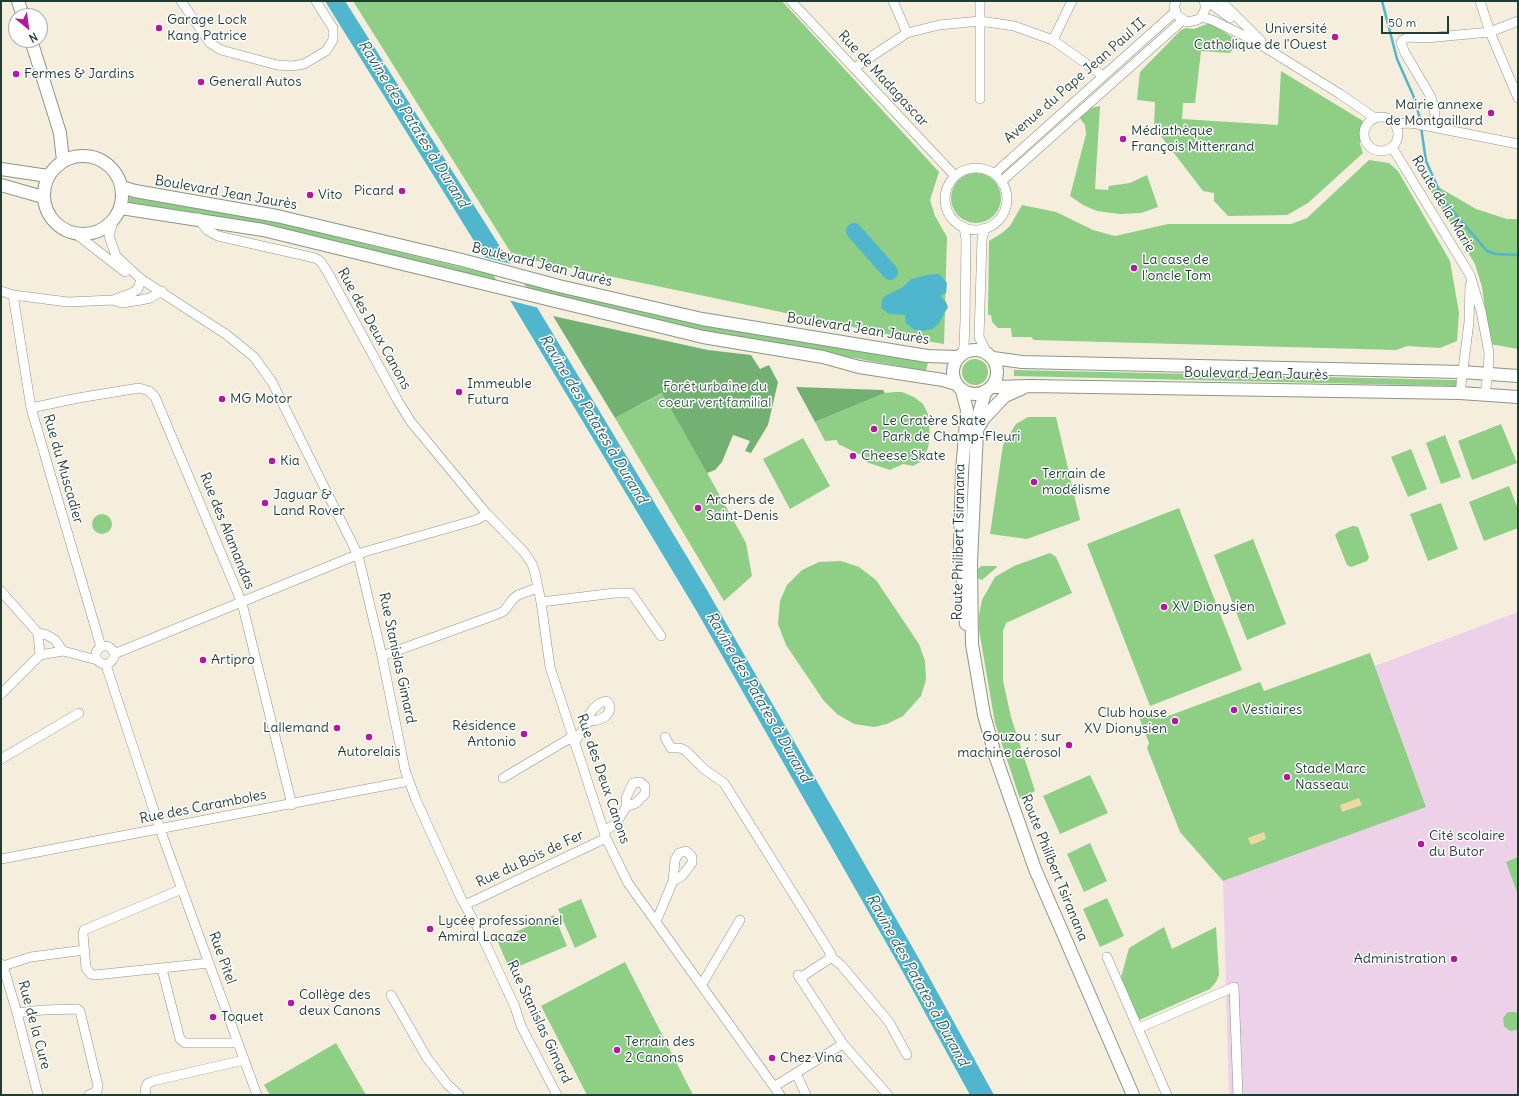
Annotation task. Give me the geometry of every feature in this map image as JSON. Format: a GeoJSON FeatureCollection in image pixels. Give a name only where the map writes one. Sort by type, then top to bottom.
{"type":"FeatureCollection","features":[{"type":"Feature","properties":{"kind":"main road"},"geometry":{"type":"LineString","coordinates":[[33,48],[60,133],[63,161]]}},
{"type":"Feature","properties":{"kind":"main road"},"geometry":{"type":"LineString","coordinates":[[60,133],[67,144],[80,155]]}},
{"type":"Feature","properties":{"kind":"main road"},"geometry":{"type":"LineString","coordinates":[[80,155],[98,158],[109,165],[117,175],[122,187],[123,197],[121,208],[113,221],[102,230],[90,234],[76,234],[64,230],[53,221],[46,210],[43,197],[44,186],[48,176],[63,161],[80,155]]}},
{"type":"Feature","properties":{"kind":"main road"},"geometry":{"type":"LineString","coordinates":[[1,169],[48,176]]}},
{"type":"Feature","properties":{"kind":"main road"},"geometry":{"type":"LineString","coordinates":[[1,185],[43,197]]}},
{"type":"Feature","properties":{"kind":"main road","name":"Boulevard Jean Jaurès"},"geometry":{"type":"LineString","coordinates":[[122,187],[134,191],[277,216],[462,260],[559,286],[702,319],[927,356],[960,356],[972,350],[990,356],[1022,362],[1462,372],[1518,376]]}},
{"type":"Feature","properties":{"kind":"main road","name":"Boulevard Jean Jaurès"},"geometry":{"type":"LineString","coordinates":[[121,208],[198,218],[292,236],[703,337],[823,357],[859,366],[943,380],[973,395],[989,390],[1029,386],[1460,393],[1518,397]]}},
{"type":"Feature","properties":{"kind":"main road"},"geometry":{"type":"LineString","coordinates":[[959,388],[952,370],[960,356]]}},
{"type":"Feature","properties":{"kind":"main road"},"geometry":{"type":"LineString","coordinates":[[989,390],[998,373],[990,356]]}},
{"type":"Feature","properties":{"kind":"main road"},"geometry":{"type":"LineString","coordinates":[[977,431],[984,418],[1005,396],[1029,386]]}},
{"type":"Feature","properties":{"kind":"main road","name":"Route Philibert Tsiranana"},"geometry":{"type":"LineString","coordinates":[[959,388],[967,410],[962,472],[961,568],[966,628],[972,644]]}},
{"type":"Feature","properties":{"kind":"main road","name":"Route Philibert Tsiranana"},"geometry":{"type":"LineString","coordinates":[[989,390],[979,413],[977,431],[971,562],[972,644],[984,715],[1010,801],[1035,869],[1133,1095]]}},
{"type":"Feature","properties":{"kind":"street"},"geometry":{"type":"LineString","coordinates":[[181,1],[205,37],[210,43],[221,50],[277,65],[292,66],[304,64],[326,51],[333,40],[333,28],[316,1]]}},
{"type":"Feature","properties":{"kind":"street","name":"Rue de Madagascar"},"geometry":{"type":"LineString","coordinates":[[791,1],[955,176]]}},
{"type":"Feature","properties":{"kind":"street"},"geometry":{"type":"LineString","coordinates":[[893,1],[907,34]]}},
{"type":"Feature","properties":{"kind":"street"},"geometry":{"type":"LineString","coordinates":[[980,1],[980,99]]}},
{"type":"Feature","properties":{"kind":"street"},"geometry":{"type":"LineString","coordinates":[[1053,40],[1072,1]]}},
{"type":"Feature","properties":{"kind":"street"},"geometry":{"type":"LineString","coordinates":[[1221,1],[1240,22],[1274,53]]}},
{"type":"Feature","properties":{"kind":"street"},"geometry":{"type":"LineString","coordinates":[[1480,1],[1490,32],[1517,94]]}},
{"type":"Feature","properties":{"kind":"street"},"geometry":{"type":"LineString","coordinates":[[1174,5],[1183,20],[1192,22],[1201,17],[1206,8],[1205,2],[1211,4],[1253,40]]}},
{"type":"Feature","properties":{"kind":"street","name":"Avenue du Pape Jean Paul II"},"geometry":{"type":"LineString","coordinates":[[994,174],[1102,75],[1174,5]]}},
{"type":"Feature","properties":{"kind":"street"},"geometry":{"type":"LineString","coordinates":[[1201,17],[1212,20],[1253,40],[1340,94],[1375,118]]}},
{"type":"Feature","properties":{"kind":"street","name":"Avenue du Pape Jean Paul II"},"geometry":{"type":"LineString","coordinates":[[1002,181],[1183,20]]}},
{"type":"Feature","properties":{"kind":"street"},"geometry":{"type":"LineString","coordinates":[[854,68],[907,34],[939,25],[980,21],[1014,26],[1053,40],[1102,75]]}},
{"type":"Feature","properties":{"kind":"street"},"geometry":{"type":"LineString","coordinates":[[1425,126],[1435,114],[1431,97],[1405,53],[1401,43],[1408,37],[1426,38],[1490,32],[1518,21]]}},
{"type":"Feature","properties":{"kind":"street"},"geometry":{"type":"LineString","coordinates":[[1395,124],[1398,134],[1396,144],[1392,147],[1382,151],[1376,150],[1367,144],[1364,135],[1365,130],[1370,121],[1375,118],[1386,118],[1395,124],[1408,123],[1518,144]]}},
{"type":"Feature","properties":{"kind":"street","name":"Route de la Marie"},"geometry":{"type":"LineString","coordinates":[[1392,147],[1470,275],[1481,311],[1489,353],[1485,394]]}},
{"type":"Feature","properties":{"kind":"street"},"geometry":{"type":"LineString","coordinates":[[974,168],[984,169],[994,174],[1002,181],[1007,194],[1006,206],[1001,216],[994,223],[985,228],[975,230],[964,227],[952,218],[946,204],[945,194],[949,184],[955,176],[974,168]]}},
{"type":"Feature","properties":{"kind":"street","name":"Rue des Deux Canons"},"geometry":{"type":"LineString","coordinates":[[198,218],[207,230],[218,236],[314,258],[320,261],[327,271],[401,406],[419,432],[488,514],[524,552],[532,564],[536,573],[537,588],[541,602],[550,667],[605,835],[628,883],[702,984],[780,1095]]}},
{"type":"Feature","properties":{"kind":"street","name":"Rue Stanislas Gimard"},"geometry":{"type":"LineString","coordinates":[[113,221],[109,236],[116,256],[141,279]]}},
{"type":"Feature","properties":{"kind":"street"},"geometry":{"type":"LineString","coordinates":[[960,356],[964,346],[965,320],[966,239],[964,227]]}},
{"type":"Feature","properties":{"kind":"street"},"geometry":{"type":"LineString","coordinates":[[985,228],[982,239],[979,331],[981,341],[990,356]]}},
{"type":"Feature","properties":{"kind":"street","name":"Rue Stanislas Gimard"},"geometry":{"type":"LineString","coordinates":[[76,234],[123,270],[162,291],[227,335],[254,358],[264,369],[272,382],[358,555],[409,781],[465,905],[508,993],[521,1026],[557,1095]]}},
{"type":"Feature","properties":{"kind":"street","name":"Route de la Marie"},"geometry":{"type":"LineString","coordinates":[[1460,393],[1469,328],[1470,275]]}},
{"type":"Feature","properties":{"kind":"street"},"geometry":{"type":"LineString","coordinates":[[1,291],[13,295],[68,302],[113,300],[132,293],[138,289],[141,279]]}},
{"type":"Feature","properties":{"kind":"street"},"geometry":{"type":"LineString","coordinates":[[113,300],[122,304],[150,298],[162,291]]}},
{"type":"Feature","properties":{"kind":"street","name":"Rue du Muscadier"},"geometry":{"type":"LineString","coordinates":[[13,295],[31,408],[101,647]]}},
{"type":"Feature","properties":{"kind":"street","name":"Rue des Alamandas"},"geometry":{"type":"LineString","coordinates":[[31,408],[78,398],[139,388],[148,391],[155,397],[242,603],[292,805]]}},
{"type":"Feature","properties":{"kind":"street"},"geometry":{"type":"LineString","coordinates":[[114,654],[358,555],[476,520],[488,514]]}},
{"type":"Feature","properties":{"kind":"street"},"geometry":{"type":"LineString","coordinates":[[382,656],[498,614],[504,610],[518,595],[537,588]]}},
{"type":"Feature","properties":{"kind":"street"},"geometry":{"type":"LineString","coordinates":[[1,591],[38,633],[40,655]]}},
{"type":"Feature","properties":{"kind":"street"},"geometry":{"type":"LineString","coordinates":[[541,602],[615,593],[631,593],[661,636]]}},
{"type":"Feature","properties":{"kind":"street"},"geometry":{"type":"LineString","coordinates":[[38,633],[47,634],[55,640],[62,651]]}},
{"type":"Feature","properties":{"kind":"street"},"geometry":{"type":"LineString","coordinates":[[1,694],[40,655],[62,651],[97,660],[101,664],[106,665],[114,660],[114,654],[109,647],[101,647],[96,654],[97,660]]}},
{"type":"Feature","properties":{"kind":"street"},"geometry":{"type":"LineString","coordinates":[[106,665],[160,829]]}},
{"type":"Feature","properties":{"kind":"street"},"geometry":{"type":"LineString","coordinates":[[1,759],[79,713]]}},
{"type":"Feature","properties":{"kind":"street"},"geometry":{"type":"LineString","coordinates":[[503,778],[573,740],[589,721]]}},
{"type":"Feature","properties":{"kind":"street"},"geometry":{"type":"LineString","coordinates":[[665,737],[671,748],[680,748],[686,751],[704,769],[724,783],[831,954],[831,957],[841,965],[889,1022],[907,1055]]}},
{"type":"Feature","properties":{"kind":"street","name":"Rue des Caramboles"},"geometry":{"type":"LineString","coordinates":[[1,859],[292,805],[409,781]]}},
{"type":"Feature","properties":{"kind":"street","name":"Rue du Bois de Fer"},"geometry":{"type":"LineString","coordinates":[[465,905],[605,835],[616,824],[626,807]]}},
{"type":"Feature","properties":{"kind":"street","name":"Rue Pitel"},"geometry":{"type":"LineString","coordinates":[[160,829],[257,1095]]}},
{"type":"Feature","properties":{"kind":"street"},"geometry":{"type":"LineString","coordinates":[[655,920],[658,918],[673,881]]}},
{"type":"Feature","properties":{"kind":"street"},"geometry":{"type":"LineString","coordinates":[[182,889],[84,930],[82,934],[86,968],[90,974],[95,975],[209,963]]}},
{"type":"Feature","properties":{"kind":"street"},"geometry":{"type":"LineString","coordinates":[[702,984],[740,920]]}},
{"type":"Feature","properties":{"kind":"street"},"geometry":{"type":"LineString","coordinates":[[2,965],[31,957],[84,950]]}},
{"type":"Feature","properties":{"kind":"street"},"geometry":{"type":"LineString","coordinates":[[831,957],[799,976],[843,1044],[888,1095]]}},
{"type":"Feature","properties":{"kind":"street"},"geometry":{"type":"LineString","coordinates":[[1107,957],[1139,1028],[1166,1095]]}},
{"type":"Feature","properties":{"kind":"street","name":"Rue de la Cure"},"geometry":{"type":"LineString","coordinates":[[2,965],[17,1013],[38,1095]]}},
{"type":"Feature","properties":{"kind":"street"},"geometry":{"type":"LineString","coordinates":[[162,969],[177,1035],[180,1039],[185,1043],[238,1043]]}},
{"type":"Feature","properties":{"kind":"street"},"geometry":{"type":"LineString","coordinates":[[1139,1028],[1234,987],[1238,1095]]}},
{"type":"Feature","properties":{"kind":"street"},"geometry":{"type":"LineString","coordinates":[[391,995],[427,1058],[447,1084],[459,1095]]}},
{"type":"Feature","properties":{"kind":"street"},"geometry":{"type":"LineString","coordinates":[[17,1013],[43,1010],[77,1009],[80,1011],[98,1086],[97,1091],[89,1095]]}},
{"type":"Feature","properties":{"kind":"street"},"geometry":{"type":"LineString","coordinates":[[775,1086],[843,1044]]}},
{"type":"Feature","properties":{"kind":"street"},"geometry":{"type":"LineString","coordinates":[[146,1095],[145,1089],[147,1084],[153,1081],[244,1060]]}},
{"type":"Feature","properties":{"kind":"street"},"geometry":{"type":"LineString","coordinates":[[796,1073],[806,1095]]}},
{"type":"Feature","properties":{"kind":"shaded area","name":"Cité scolaire du Butor"},"geometry":{"type":"Polygon","coordinates":[[[1518,612],[1518,1095],[1229,1095],[1223,881],[1426,807],[1375,666],[1518,612]]]}},
{"type":"Feature","properties":{"kind":"green space"},"geometry":{"type":"Polygon","coordinates":[[[353,1],[782,1],[939,172],[930,200],[935,216],[947,237],[944,344],[891,335],[513,256],[353,1]]]}},
{"type":"Feature","properties":{"kind":"green space"},"geometry":{"type":"Polygon","coordinates":[[[1207,24],[1212,24],[1237,40],[1236,48],[1229,53],[1201,51],[1195,103],[1183,103],[1182,119],[1278,125],[1281,71],[1363,121],[1360,144],[1363,153],[1308,203],[1287,215],[1228,216],[1214,201],[1214,193],[1203,191],[1154,127],[1155,102],[1137,100],[1140,72],[1181,30],[1186,28],[1194,29],[1207,24]]]}},
{"type":"Feature","properties":{"kind":"green space"},"geometry":{"type":"Polygon","coordinates":[[[1100,106],[1095,189],[1108,190],[1109,186],[1130,183],[1147,175],[1158,207],[1141,213],[1120,214],[1097,211],[1083,205],[1070,196],[1086,134],[1085,125],[1079,117],[1090,108],[1100,106]]]}},
{"type":"Feature","properties":{"kind":"green space"},"geometry":{"type":"Polygon","coordinates":[[[1369,160],[1389,163],[1398,171],[1450,261],[1459,313],[1457,341],[1440,348],[1407,346],[1396,350],[1034,340],[1031,337],[1012,337],[1011,328],[998,328],[992,322],[991,315],[988,315],[989,241],[1010,226],[1022,205],[1056,212],[1093,230],[1115,236],[1168,224],[1291,224],[1307,218],[1369,160]]]}},
{"type":"Feature","properties":{"kind":"green space"},"geometry":{"type":"Polygon","coordinates":[[[971,173],[981,173],[994,180],[1001,193],[1001,203],[994,216],[981,223],[971,223],[962,219],[955,212],[951,203],[951,193],[955,184],[962,177],[971,173]]]}},
{"type":"Feature","properties":{"kind":"green space"},"geometry":{"type":"Polygon","coordinates":[[[1423,178],[1476,209],[1507,219],[1518,219],[1518,349],[1490,344],[1482,287],[1475,264],[1423,178]]]}},
{"type":"Feature","properties":{"kind":"green space"},"geometry":{"type":"Polygon","coordinates":[[[129,197],[193,205],[285,222],[365,244],[671,318],[928,362],[926,371],[670,325],[557,295],[362,250],[284,230],[192,212],[128,204],[129,197]]]}},
{"type":"Feature","properties":{"kind":"green space","name":"Forêt urbaine du coeur vert familial"},"geometry":{"type":"Polygon","coordinates":[[[553,316],[708,350],[751,355],[760,369],[769,365],[778,382],[768,425],[751,453],[745,451],[750,441],[733,435],[722,462],[715,470],[707,473],[662,393],[615,418],[553,316]]]}},
{"type":"Feature","properties":{"kind":"green space"},"geometry":{"type":"Polygon","coordinates":[[[975,359],[984,363],[988,372],[984,381],[975,385],[966,381],[962,372],[966,363],[975,359]]]}},
{"type":"Feature","properties":{"kind":"green space"},"geometry":{"type":"Polygon","coordinates":[[[1014,370],[1456,380],[1456,386],[1014,376],[1014,370]]]}},
{"type":"Feature","properties":{"kind":"green space"},"geometry":{"type":"Polygon","coordinates":[[[796,387],[883,390],[885,393],[815,422],[796,387]]]}},
{"type":"Feature","properties":{"kind":"green space","name":"Le Cratère Skate Park de Champ-Fleuri"},"geometry":{"type":"Polygon","coordinates":[[[902,392],[914,397],[923,404],[928,414],[930,436],[928,448],[922,461],[913,466],[903,464],[890,470],[866,462],[863,456],[838,444],[837,440],[825,441],[815,422],[885,393],[902,392]]]}},
{"type":"Feature","properties":{"kind":"green space","name":"Archers de Saint-Denis"},"geometry":{"type":"Polygon","coordinates":[[[663,393],[746,543],[752,576],[724,601],[615,418],[663,393]]]}},
{"type":"Feature","properties":{"kind":"green space","name":"Terrain de modélisme"},"geometry":{"type":"Polygon","coordinates":[[[1028,417],[1056,417],[1080,520],[1027,539],[990,534],[1003,445],[1016,424],[1028,417]]]}},
{"type":"Feature","properties":{"kind":"green space"},"geometry":{"type":"Polygon","coordinates":[[[1501,424],[1517,463],[1472,480],[1458,441],[1501,424]]]}},
{"type":"Feature","properties":{"kind":"green space"},"geometry":{"type":"Polygon","coordinates":[[[1445,435],[1461,477],[1441,484],[1426,443],[1445,435]]]}},
{"type":"Feature","properties":{"kind":"green space"},"geometry":{"type":"Polygon","coordinates":[[[803,438],[830,486],[790,509],[763,459],[803,438]]]}},
{"type":"Feature","properties":{"kind":"green space"},"geometry":{"type":"Polygon","coordinates":[[[1411,449],[1427,489],[1408,497],[1391,457],[1411,449]]]}},
{"type":"Feature","properties":{"kind":"green space"},"geometry":{"type":"Polygon","coordinates":[[[1509,486],[1518,509],[1518,528],[1484,541],[1469,502],[1509,486]]]}},
{"type":"Feature","properties":{"kind":"green space"},"geometry":{"type":"Polygon","coordinates":[[[1441,503],[1458,549],[1428,561],[1410,514],[1441,503]]]}},
{"type":"Feature","properties":{"kind":"green space","name":"XV Dionysien"},"geometry":{"type":"Polygon","coordinates":[[[1179,508],[1242,670],[1150,706],[1087,544],[1179,508]]]}},
{"type":"Feature","properties":{"kind":"green space"},"geometry":{"type":"Polygon","coordinates":[[[102,514],[109,517],[112,524],[109,531],[102,534],[95,531],[92,524],[95,517],[102,514]]]}},
{"type":"Feature","properties":{"kind":"green space"},"geometry":{"type":"Polygon","coordinates":[[[1353,526],[1358,527],[1369,557],[1367,561],[1351,567],[1347,565],[1335,535],[1339,531],[1353,526]]]}},
{"type":"Feature","properties":{"kind":"green space"},"geometry":{"type":"Polygon","coordinates":[[[1253,539],[1286,624],[1247,640],[1214,555],[1253,539]]]}},
{"type":"Feature","properties":{"kind":"green space"},"geometry":{"type":"Polygon","coordinates":[[[1050,553],[1056,557],[1072,593],[1006,623],[1003,631],[1003,681],[1011,717],[1035,791],[1020,799],[995,723],[979,630],[979,615],[982,600],[995,577],[1014,566],[1050,553]]]}},
{"type":"Feature","properties":{"kind":"green space"},"geometry":{"type":"Polygon","coordinates":[[[841,561],[859,567],[876,580],[919,644],[925,661],[926,680],[921,696],[903,716],[887,724],[874,727],[854,724],[837,714],[824,701],[786,645],[778,624],[780,601],[787,585],[802,570],[819,562],[841,561]]]}},
{"type":"Feature","properties":{"kind":"green space"},"geometry":{"type":"Polygon","coordinates":[[[981,566],[997,567],[982,580],[978,578],[978,569],[981,566]]]}},
{"type":"Feature","properties":{"kind":"green space","name":"Stade Marc Nasseau"},"geometry":{"type":"Polygon","coordinates":[[[1370,653],[1426,807],[1223,881],[1180,832],[1147,748],[1149,743],[1139,717],[1156,711],[1160,719],[1260,682],[1264,691],[1370,653]]]}},
{"type":"Feature","properties":{"kind":"green space"},"geometry":{"type":"Polygon","coordinates":[[[1090,775],[1108,813],[1060,834],[1043,796],[1090,775]]]}},
{"type":"Feature","properties":{"kind":"green space"},"geometry":{"type":"Polygon","coordinates":[[[1090,843],[1107,881],[1084,892],[1067,854],[1090,843]]]}},
{"type":"Feature","properties":{"kind":"green space"},"geometry":{"type":"Polygon","coordinates":[[[1518,857],[1518,895],[1506,862],[1518,857]]]}},
{"type":"Feature","properties":{"kind":"green space"},"geometry":{"type":"Polygon","coordinates":[[[1107,898],[1124,936],[1100,947],[1083,909],[1107,898]]]}},
{"type":"Feature","properties":{"kind":"green space"},"geometry":{"type":"Polygon","coordinates":[[[581,899],[597,937],[575,948],[558,909],[581,899]]]}},
{"type":"Feature","properties":{"kind":"green space"},"geometry":{"type":"Polygon","coordinates":[[[554,915],[567,946],[510,970],[497,940],[554,915]]]}},
{"type":"Feature","properties":{"kind":"green space"},"geometry":{"type":"Polygon","coordinates":[[[1164,927],[1172,949],[1216,927],[1219,975],[1216,982],[1210,989],[1137,1021],[1120,981],[1129,948],[1164,927]]]}},
{"type":"Feature","properties":{"kind":"green space","name":"Terrain des 2 Canons"},"geometry":{"type":"Polygon","coordinates":[[[625,962],[693,1095],[587,1095],[541,1006],[625,962]]]}},
{"type":"Feature","properties":{"kind":"green space"},"geometry":{"type":"Polygon","coordinates":[[[1508,1012],[1515,1012],[1518,1014],[1517,1030],[1510,1031],[1504,1026],[1503,1018],[1508,1012]]]}},
{"type":"Feature","properties":{"kind":"green space"},"geometry":{"type":"Polygon","coordinates":[[[336,1043],[366,1095],[270,1095],[264,1085],[336,1043]]]}},
{"type":"Feature","properties":{"kind":"sand"},"geometry":{"type":"Polygon","coordinates":[[[1359,798],[1362,805],[1342,812],[1340,805],[1359,798]]]}},
{"type":"Feature","properties":{"kind":"sand"},"geometry":{"type":"Polygon","coordinates":[[[1264,832],[1266,839],[1251,845],[1248,838],[1264,832]]]}},
{"type":"Feature","properties":{"kind":"water","name":"Ravine des Patates à Durand"},"geometry":{"type":"Polygon","coordinates":[[[325,1],[345,1],[511,264],[707,590],[918,957],[994,1095],[970,1095],[900,967],[696,610],[484,257],[325,1]]]}},
{"type":"Feature","properties":{"kind":"water"},"geometry":{"type":"Polygon","coordinates":[[[939,274],[947,283],[946,293],[940,296],[946,302],[948,307],[939,323],[932,329],[922,331],[913,329],[906,323],[905,315],[889,314],[881,308],[882,300],[885,296],[903,287],[911,279],[939,274]]]}},
{"type":"Feature","properties":{"kind":"pier"},"geometry":{"type":"Polygon","coordinates":[[[483,257],[512,264],[539,308],[508,300],[483,257]]]}},
{"type":"Feature","properties":{"kind":"waterway"},"geometry":{"type":"LineString","coordinates":[[1382,1],[1397,59],[1413,95],[1421,122]]}},
{"type":"Feature","properties":{"kind":"waterway"},"geometry":{"type":"LineString","coordinates":[[1421,127],[1426,161],[1444,201],[1487,251],[1496,254],[1518,255]]}},
{"type":"Feature","properties":{"kind":"waterway"},"geometry":{"type":"LineString","coordinates":[[854,231],[890,272]]}},
{"type":"Feature","properties":{"kind":"place","name":"Garage Lock Kang Patrice"},"geometry":{"type":"Point","coordinates":[159,28]}},
{"type":"Feature","properties":{"kind":"place","name":"Université Catholique de l'Ouest"},"geometry":{"type":"Point","coordinates":[1335,37]}},
{"type":"Feature","properties":{"kind":"place","name":"Fermes & Jardins"},"geometry":{"type":"Point","coordinates":[16,74]}},
{"type":"Feature","properties":{"kind":"place","name":"Generall Autos"},"geometry":{"type":"Point","coordinates":[201,82]}},
{"type":"Feature","properties":{"kind":"place","name":"Mairie annexe de Montgaillard"},"geometry":{"type":"Point","coordinates":[1491,113]}},
{"type":"Feature","properties":{"kind":"place","name":"Médiathèque François Mitterrand"},"geometry":{"type":"Point","coordinates":[1123,139]}},
{"type":"Feature","properties":{"kind":"place","name":"Picard"},"geometry":{"type":"Point","coordinates":[402,191]}},
{"type":"Feature","properties":{"kind":"place","name":"Vito"},"geometry":{"type":"Point","coordinates":[310,195]}},
{"type":"Feature","properties":{"kind":"place","name":"La case de l'oncle Tom"},"geometry":{"type":"Point","coordinates":[1134,268]}},
{"type":"Feature","properties":{"kind":"place","name":"Immeuble Futura"},"geometry":{"type":"Point","coordinates":[459,392]}},
{"type":"Feature","properties":{"kind":"place","name":"MG Motor"},"geometry":{"type":"Point","coordinates":[222,399]}},
{"type":"Feature","properties":{"kind":"place","name":"Le Cratère Skate Park de Champ-Fleuri"},"geometry":{"type":"Point","coordinates":[874,429]}},
{"type":"Feature","properties":{"kind":"place","name":"Cheese Skate"},"geometry":{"type":"Point","coordinates":[853,456]}},
{"type":"Feature","properties":{"kind":"place","name":"Kia"},"geometry":{"type":"Point","coordinates":[272,461]}},
{"type":"Feature","properties":{"kind":"place","name":"Terrain de modélisme"},"geometry":{"type":"Point","coordinates":[1034,482]}},
{"type":"Feature","properties":{"kind":"place","name":"Jaguar & Land Rover"},"geometry":{"type":"Point","coordinates":[265,503]}},
{"type":"Feature","properties":{"kind":"place","name":"Archers de Saint-Denis"},"geometry":{"type":"Point","coordinates":[698,508]}},
{"type":"Feature","properties":{"kind":"place","name":"XV Dionysien"},"geometry":{"type":"Point","coordinates":[1164,607]}},
{"type":"Feature","properties":{"kind":"place","name":"Artipro"},"geometry":{"type":"Point","coordinates":[203,660]}},
{"type":"Feature","properties":{"kind":"place","name":"Vestiaires"},"geometry":{"type":"Point","coordinates":[1234,710]}},
{"type":"Feature","properties":{"kind":"place","name":"Club house XV Dionysien"},"geometry":{"type":"Point","coordinates":[1175,721]}},
{"type":"Feature","properties":{"kind":"place","name":"Lallemand"},"geometry":{"type":"Point","coordinates":[337,728]}},
{"type":"Feature","properties":{"kind":"place","name":"Résidence Antonio"},"geometry":{"type":"Point","coordinates":[524,734]}},
{"type":"Feature","properties":{"kind":"place","name":"Autorelais"},"geometry":{"type":"Point","coordinates":[369,737]}},
{"type":"Feature","properties":{"kind":"place","name":"Gouzou : sur machine aérosol"},"geometry":{"type":"Point","coordinates":[1069,745]}},
{"type":"Feature","properties":{"kind":"place","name":"Stade Marc Nasseau"},"geometry":{"type":"Point","coordinates":[1287,777]}},
{"type":"Feature","properties":{"kind":"place","name":"Cité scolaire du Butor"},"geometry":{"type":"Point","coordinates":[1421,844]}},
{"type":"Feature","properties":{"kind":"place","name":"Lycée professionnel Amiral Lacaze"},"geometry":{"type":"Point","coordinates":[430,929]}},
{"type":"Feature","properties":{"kind":"place","name":"Administration"},"geometry":{"type":"Point","coordinates":[1454,959]}},
{"type":"Feature","properties":{"kind":"place","name":"Collège des deux Canons"},"geometry":{"type":"Point","coordinates":[291,1003]}},
{"type":"Feature","properties":{"kind":"place","name":"Toquet"},"geometry":{"type":"Point","coordinates":[213,1017]}},
{"type":"Feature","properties":{"kind":"place","name":"Terrain des 2 Canons"},"geometry":{"type":"Point","coordinates":[617,1050]}},
{"type":"Feature","properties":{"kind":"place","name":"Chez Vina"},"geometry":{"type":"Point","coordinates":[772,1058]}}]}
